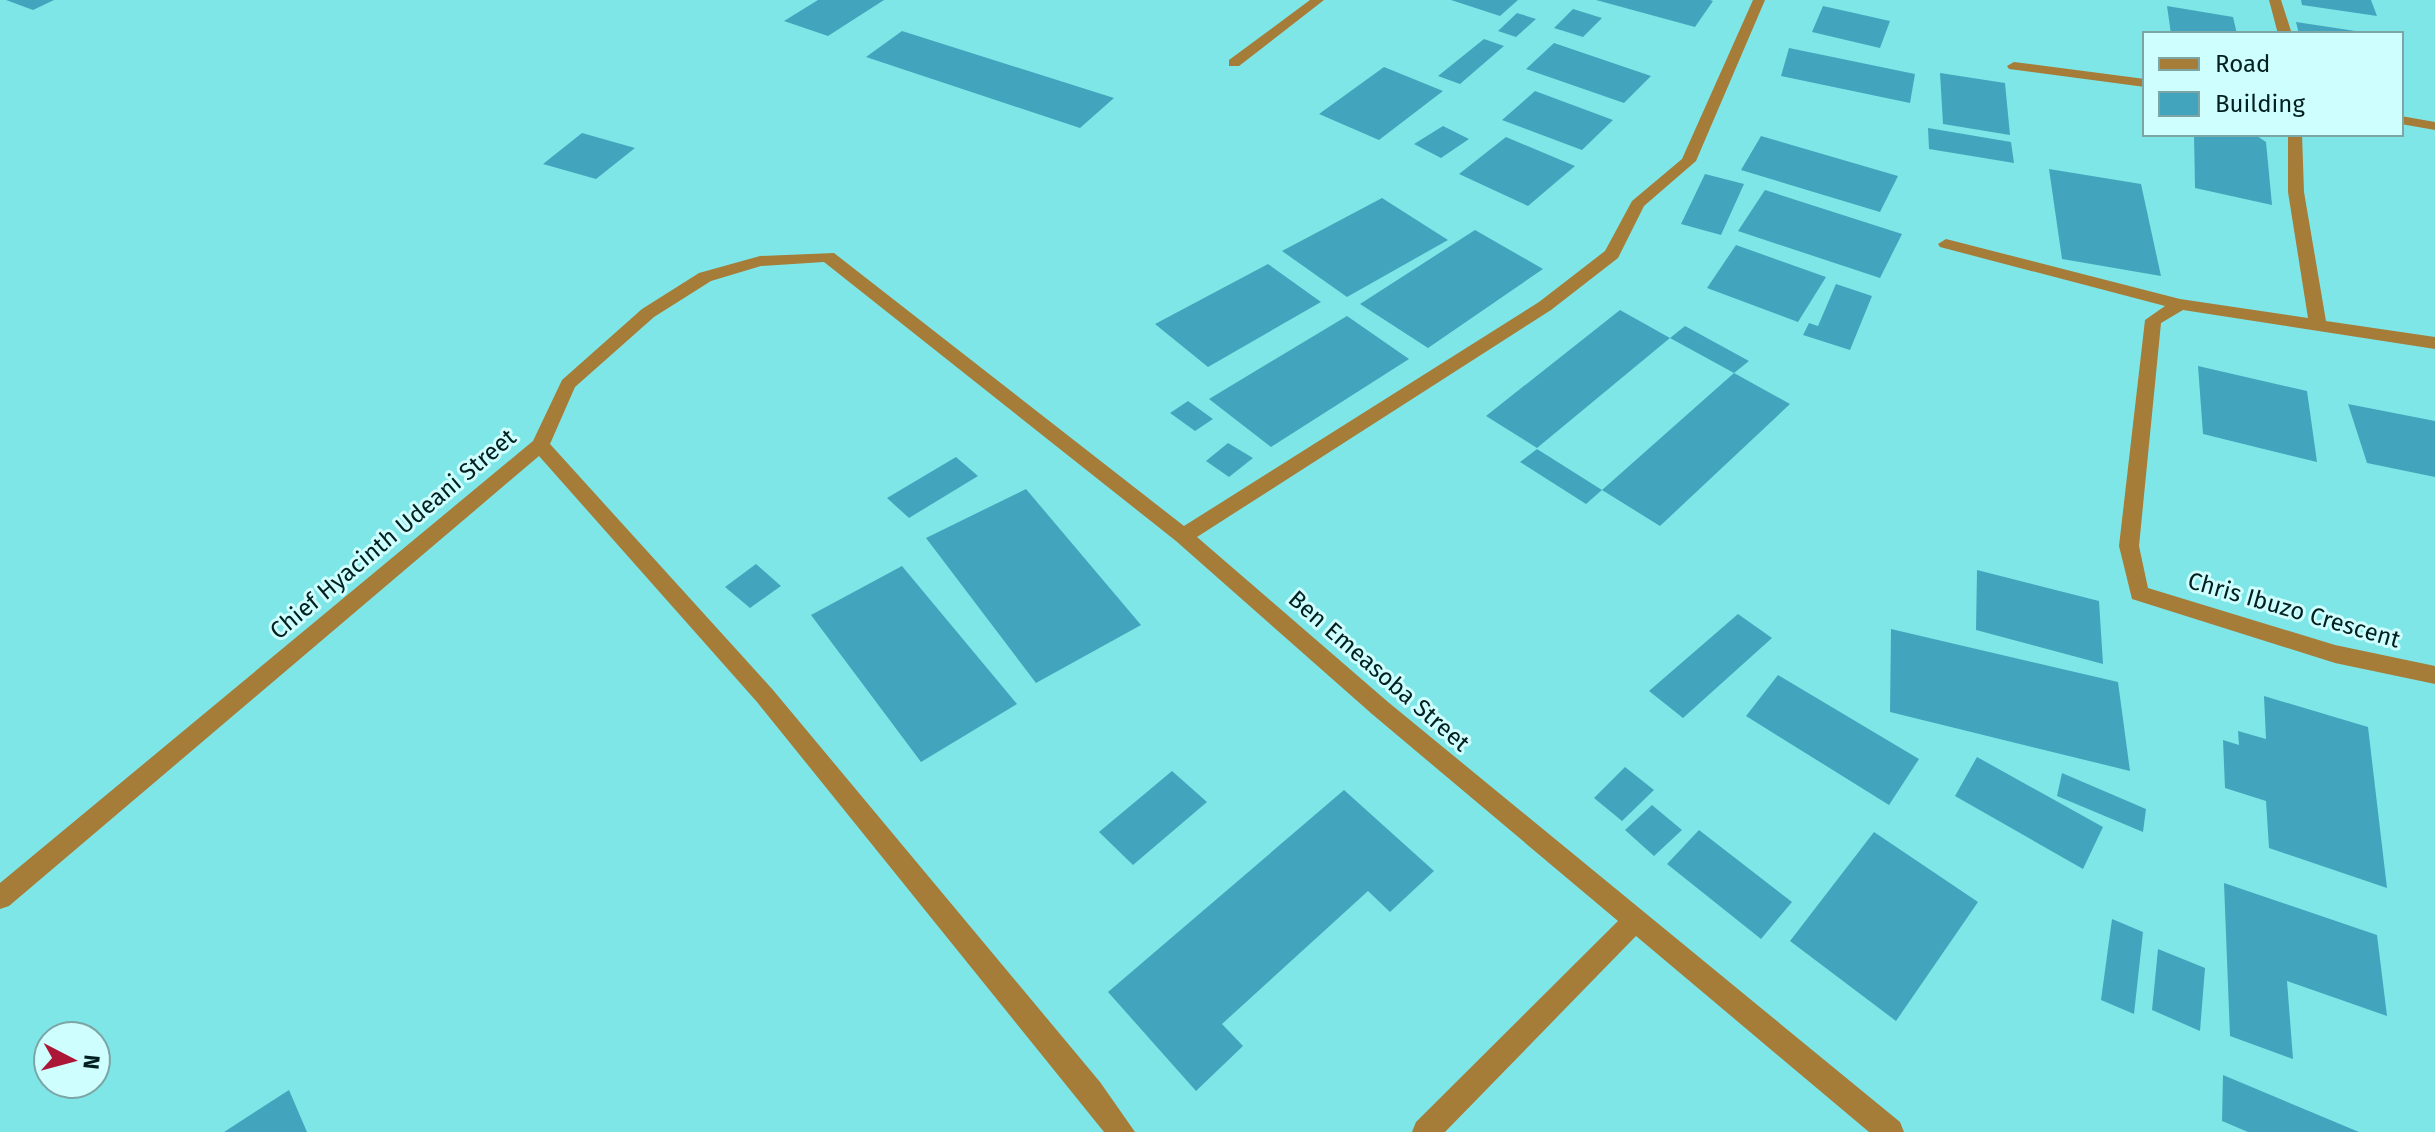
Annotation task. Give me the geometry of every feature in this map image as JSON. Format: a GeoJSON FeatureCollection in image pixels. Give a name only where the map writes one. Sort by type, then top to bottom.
{"type":"FeatureCollection","features":[{"type":"Feature","properties":{"kind":"street"},"geometry":{"type":"LineString","coordinates":[[1234,63],[1318,0]]}},
{"type":"Feature","properties":{"kind":"street"},"geometry":{"type":"LineString","coordinates":[[1183,536],[1545,306],[1612,254],[1637,204],[1689,161],[1718,87],[1759,0]]}},
{"type":"Feature","properties":{"kind":"street"},"geometry":{"type":"LineString","coordinates":[[2275,0],[2284,32]]}},
{"type":"Feature","properties":{"kind":"street"},"geometry":{"type":"LineString","coordinates":[[2014,66],[2143,83]]}},
{"type":"Feature","properties":{"kind":"street"},"geometry":{"type":"LineString","coordinates":[[2403,120],[2435,126]]}},
{"type":"Feature","properties":{"kind":"street"},"geometry":{"type":"LineString","coordinates":[[2295,136],[2296,192],[2318,325]]}},
{"type":"Feature","properties":{"kind":"street"},"geometry":{"type":"LineString","coordinates":[[1946,244],[2180,304],[2435,343]]}},
{"type":"Feature","properties":{"kind":"street","name":"Ben Emeasoba Street"},"geometry":{"type":"LineString","coordinates":[[828,257],[1183,536],[1380,708],[1890,1132]]}},
{"type":"Feature","properties":{"kind":"street","name":"Chief Hyacinth Udeani Street"},"geometry":{"type":"LineString","coordinates":[[0,898],[540,445],[568,384],[648,313],[705,277],[760,261],[828,257]]}},
{"type":"Feature","properties":{"kind":"street","name":"Chris Ibuzo Crescent"},"geometry":{"type":"LineString","coordinates":[[2180,304],[2153,320],[2129,546],[2139,593],[2335,654],[2435,675]]}},
{"type":"Feature","properties":{"kind":"street"},"geometry":{"type":"LineString","coordinates":[[540,445],[765,696],[1082,1080],[1121,1132]]}},
{"type":"Feature","properties":{"kind":"street"},"geometry":{"type":"LineString","coordinates":[[1426,1132],[1635,920]]}},
{"type":"Feature","properties":{"kind":"building"},"geometry":{"type":"Polygon","coordinates":[[[6,0],[54,0],[33,10],[6,0]]]}},
{"type":"Feature","properties":{"kind":"building"},"geometry":{"type":"Polygon","coordinates":[[[818,0],[884,0],[828,36],[784,21],[818,0]]]}},
{"type":"Feature","properties":{"kind":"building"},"geometry":{"type":"Polygon","coordinates":[[[1451,0],[1518,0],[1500,16],[1451,0]]]}},
{"type":"Feature","properties":{"kind":"building"},"geometry":{"type":"Polygon","coordinates":[[[1596,0],[1710,0],[1713,1],[1695,27],[1596,0]]]}},
{"type":"Feature","properties":{"kind":"building"},"geometry":{"type":"Polygon","coordinates":[[[2301,0],[2371,0],[2377,16],[2302,5],[2301,0]]]}},
{"type":"Feature","properties":{"kind":"building"},"geometry":{"type":"Polygon","coordinates":[[[1823,6],[1890,21],[1880,48],[1812,32],[1823,6]]]}},
{"type":"Feature","properties":{"kind":"building"},"geometry":{"type":"Polygon","coordinates":[[[2167,6],[2233,17],[2237,32],[2171,32],[2167,6]]]}},
{"type":"Feature","properties":{"kind":"building"},"geometry":{"type":"Polygon","coordinates":[[[1573,9],[1602,18],[1583,37],[1554,28],[1573,9]]]}},
{"type":"Feature","properties":{"kind":"building"},"geometry":{"type":"Polygon","coordinates":[[[1517,13],[1536,19],[1516,37],[1498,31],[1517,13]]]}},
{"type":"Feature","properties":{"kind":"building"},"geometry":{"type":"Polygon","coordinates":[[[2296,22],[2362,32],[2298,32],[2296,22]]]}},
{"type":"Feature","properties":{"kind":"building"},"geometry":{"type":"Polygon","coordinates":[[[902,31],[1114,98],[1080,128],[866,57],[902,31]]]}},
{"type":"Feature","properties":{"kind":"building"},"geometry":{"type":"Polygon","coordinates":[[[1484,39],[1504,46],[1460,84],[1438,76],[1484,39]]]}},
{"type":"Feature","properties":{"kind":"building"},"geometry":{"type":"Polygon","coordinates":[[[1554,43],[1651,76],[1624,103],[1526,69],[1554,43]]]}},
{"type":"Feature","properties":{"kind":"building"},"geometry":{"type":"Polygon","coordinates":[[[1789,48],[1915,74],[1910,103],[1781,76],[1789,48]]]}},
{"type":"Feature","properties":{"kind":"building"},"geometry":{"type":"Polygon","coordinates":[[[1384,67],[1443,91],[1379,140],[1319,114],[1384,67]]]}},
{"type":"Feature","properties":{"kind":"building"},"geometry":{"type":"Polygon","coordinates":[[[1940,73],[2005,83],[2010,135],[1943,124],[1940,73]]]}},
{"type":"Feature","properties":{"kind":"building"},"geometry":{"type":"Polygon","coordinates":[[[1535,91],[1613,120],[1582,150],[1502,120],[1535,91]]]}},
{"type":"Feature","properties":{"kind":"building"},"geometry":{"type":"Polygon","coordinates":[[[1443,126],[1469,139],[1441,158],[1414,144],[1443,126]]]}},
{"type":"Feature","properties":{"kind":"building"},"geometry":{"type":"Polygon","coordinates":[[[1928,128],[2011,142],[2014,163],[1929,149],[1928,128]]]}},
{"type":"Feature","properties":{"kind":"building"},"geometry":{"type":"Polygon","coordinates":[[[582,133],[635,148],[596,179],[543,164],[582,133]]]}},
{"type":"Feature","properties":{"kind":"building"},"geometry":{"type":"Polygon","coordinates":[[[1761,136],[1898,176],[1880,212],[1741,170],[1761,136]]]}},
{"type":"Feature","properties":{"kind":"building"},"geometry":{"type":"Polygon","coordinates":[[[2194,136],[2257,136],[2266,142],[2272,205],[2195,188],[2194,136]]]}},
{"type":"Feature","properties":{"kind":"building"},"geometry":{"type":"Polygon","coordinates":[[[1506,137],[1575,166],[1528,206],[1459,174],[1506,137]]]}},
{"type":"Feature","properties":{"kind":"building"},"geometry":{"type":"Polygon","coordinates":[[[2049,169],[2141,184],[2161,276],[2062,259],[2049,169]]]}},
{"type":"Feature","properties":{"kind":"building"},"geometry":{"type":"Polygon","coordinates":[[[1705,174],[1744,184],[1721,235],[1681,224],[1705,174]]]}},
{"type":"Feature","properties":{"kind":"building"},"geometry":{"type":"Polygon","coordinates":[[[1765,190],[1902,234],[1880,278],[1738,231],[1765,190]]]}},
{"type":"Feature","properties":{"kind":"building"},"geometry":{"type":"Polygon","coordinates":[[[1382,198],[1448,240],[1347,297],[1282,251],[1382,198]]]}},
{"type":"Feature","properties":{"kind":"building"},"geometry":{"type":"Polygon","coordinates":[[[1475,230],[1543,269],[1428,348],[1360,304],[1475,230]]]}},
{"type":"Feature","properties":{"kind":"building"},"geometry":{"type":"Polygon","coordinates":[[[1736,245],[1826,277],[1798,322],[1707,288],[1736,245]]]}},
{"type":"Feature","properties":{"kind":"building"},"geometry":{"type":"Polygon","coordinates":[[[1268,264],[1321,302],[1208,367],[1155,324],[1268,264]]]}},
{"type":"Feature","properties":{"kind":"building"},"geometry":{"type":"Polygon","coordinates":[[[1836,284],[1872,296],[1850,350],[1803,335],[1809,323],[1818,326],[1836,284]]]}},
{"type":"Feature","properties":{"kind":"building"},"geometry":{"type":"Polygon","coordinates":[[[1620,310],[1670,338],[1537,448],[1486,416],[1620,310]]]}},
{"type":"Feature","properties":{"kind":"building"},"geometry":{"type":"Polygon","coordinates":[[[1347,316],[1409,359],[1271,447],[1209,399],[1347,316]]]}},
{"type":"Feature","properties":{"kind":"building"},"geometry":{"type":"Polygon","coordinates":[[[1685,326],[1749,361],[1734,373],[1670,338],[1685,326]]]}},
{"type":"Feature","properties":{"kind":"building"},"geometry":{"type":"Polygon","coordinates":[[[2198,366],[2307,391],[2317,462],[2203,434],[2198,366]]]}},
{"type":"Feature","properties":{"kind":"building"},"geometry":{"type":"Polygon","coordinates":[[[1734,373],[1790,404],[1660,526],[1602,490],[1734,373]]]}},
{"type":"Feature","properties":{"kind":"building"},"geometry":{"type":"Polygon","coordinates":[[[1188,401],[1213,419],[1195,431],[1170,413],[1188,401]]]}},
{"type":"Feature","properties":{"kind":"building"},"geometry":{"type":"Polygon","coordinates":[[[2348,404],[2435,421],[2435,477],[2367,463],[2348,404]]]}},
{"type":"Feature","properties":{"kind":"building"},"geometry":{"type":"Polygon","coordinates":[[[1228,443],[1253,458],[1229,477],[1206,461],[1228,443]]]}},
{"type":"Feature","properties":{"kind":"building"},"geometry":{"type":"Polygon","coordinates":[[[1537,449],[1602,490],[1586,504],[1520,462],[1537,449]]]}},
{"type":"Feature","properties":{"kind":"building"},"geometry":{"type":"Polygon","coordinates":[[[956,457],[978,476],[909,518],[887,498],[956,457]]]}},
{"type":"Feature","properties":{"kind":"building"},"geometry":{"type":"Polygon","coordinates":[[[1026,489],[1141,625],[1036,683],[926,538],[1026,489]]]}},
{"type":"Feature","properties":{"kind":"building"},"geometry":{"type":"Polygon","coordinates":[[[756,564],[781,586],[750,608],[725,587],[756,564]]]}},
{"type":"Feature","properties":{"kind":"building"},"geometry":{"type":"Polygon","coordinates":[[[902,566],[1017,704],[921,762],[811,615],[902,566]]]}},
{"type":"Feature","properties":{"kind":"building"},"geometry":{"type":"Polygon","coordinates":[[[1977,570],[2099,601],[2103,664],[1976,630],[1977,570]]]}},
{"type":"Feature","properties":{"kind":"building"},"geometry":{"type":"Polygon","coordinates":[[[1738,614],[1772,638],[1683,718],[1649,691],[1738,614]]]}},
{"type":"Feature","properties":{"kind":"building"},"geometry":{"type":"Polygon","coordinates":[[[1891,629],[2118,682],[2130,771],[1890,712],[1891,629]]]}},
{"type":"Feature","properties":{"kind":"building"},"geometry":{"type":"Polygon","coordinates":[[[1778,675],[1919,759],[1889,805],[1746,716],[1778,675]]]}},
{"type":"Feature","properties":{"kind":"building"},"geometry":{"type":"Polygon","coordinates":[[[2264,696],[2368,727],[2387,888],[2269,848],[2266,801],[2225,788],[2223,740],[2239,745],[2238,731],[2266,739],[2264,696]]]}},
{"type":"Feature","properties":{"kind":"building"},"geometry":{"type":"Polygon","coordinates":[[[1977,757],[2103,827],[2083,869],[1955,796],[1977,757]]]}},
{"type":"Feature","properties":{"kind":"building"},"geometry":{"type":"Polygon","coordinates":[[[1625,767],[1654,790],[1622,821],[1594,798],[1625,767]]]}},
{"type":"Feature","properties":{"kind":"building"},"geometry":{"type":"Polygon","coordinates":[[[1172,771],[1207,802],[1133,865],[1099,832],[1172,771]]]}},
{"type":"Feature","properties":{"kind":"building"},"geometry":{"type":"Polygon","coordinates":[[[2062,773],[2146,809],[2143,832],[2057,796],[2062,773]]]}},
{"type":"Feature","properties":{"kind":"building"},"geometry":{"type":"Polygon","coordinates":[[[1344,790],[1434,871],[1390,912],[1368,891],[1222,1024],[1243,1046],[1196,1091],[1108,992],[1344,790]]]}},
{"type":"Feature","properties":{"kind":"building"},"geometry":{"type":"Polygon","coordinates":[[[1652,805],[1682,830],[1654,856],[1625,830],[1652,805]]]}},
{"type":"Feature","properties":{"kind":"building"},"geometry":{"type":"Polygon","coordinates":[[[1699,830],[1792,902],[1761,939],[1667,864],[1699,830]]]}},
{"type":"Feature","properties":{"kind":"building"},"geometry":{"type":"Polygon","coordinates":[[[1874,832],[1978,902],[1896,1021],[1790,941],[1874,832]]]}},
{"type":"Feature","properties":{"kind":"building"},"geometry":{"type":"Polygon","coordinates":[[[2224,883],[2377,935],[2387,1016],[2287,981],[2293,1059],[2230,1036],[2224,883]]]}},
{"type":"Feature","properties":{"kind":"building"},"geometry":{"type":"Polygon","coordinates":[[[2112,919],[2143,932],[2134,1014],[2101,1000],[2112,919]]]}},
{"type":"Feature","properties":{"kind":"building"},"geometry":{"type":"Polygon","coordinates":[[[2158,949],[2205,968],[2200,1031],[2152,1010],[2158,949]]]}},
{"type":"Feature","properties":{"kind":"building"},"geometry":{"type":"Polygon","coordinates":[[[2223,1075],[2359,1132],[2248,1132],[2222,1121],[2223,1075]]]}},
{"type":"Feature","properties":{"kind":"building"},"geometry":{"type":"Polygon","coordinates":[[[289,1090],[307,1132],[224,1132],[289,1090]]]}}]}
